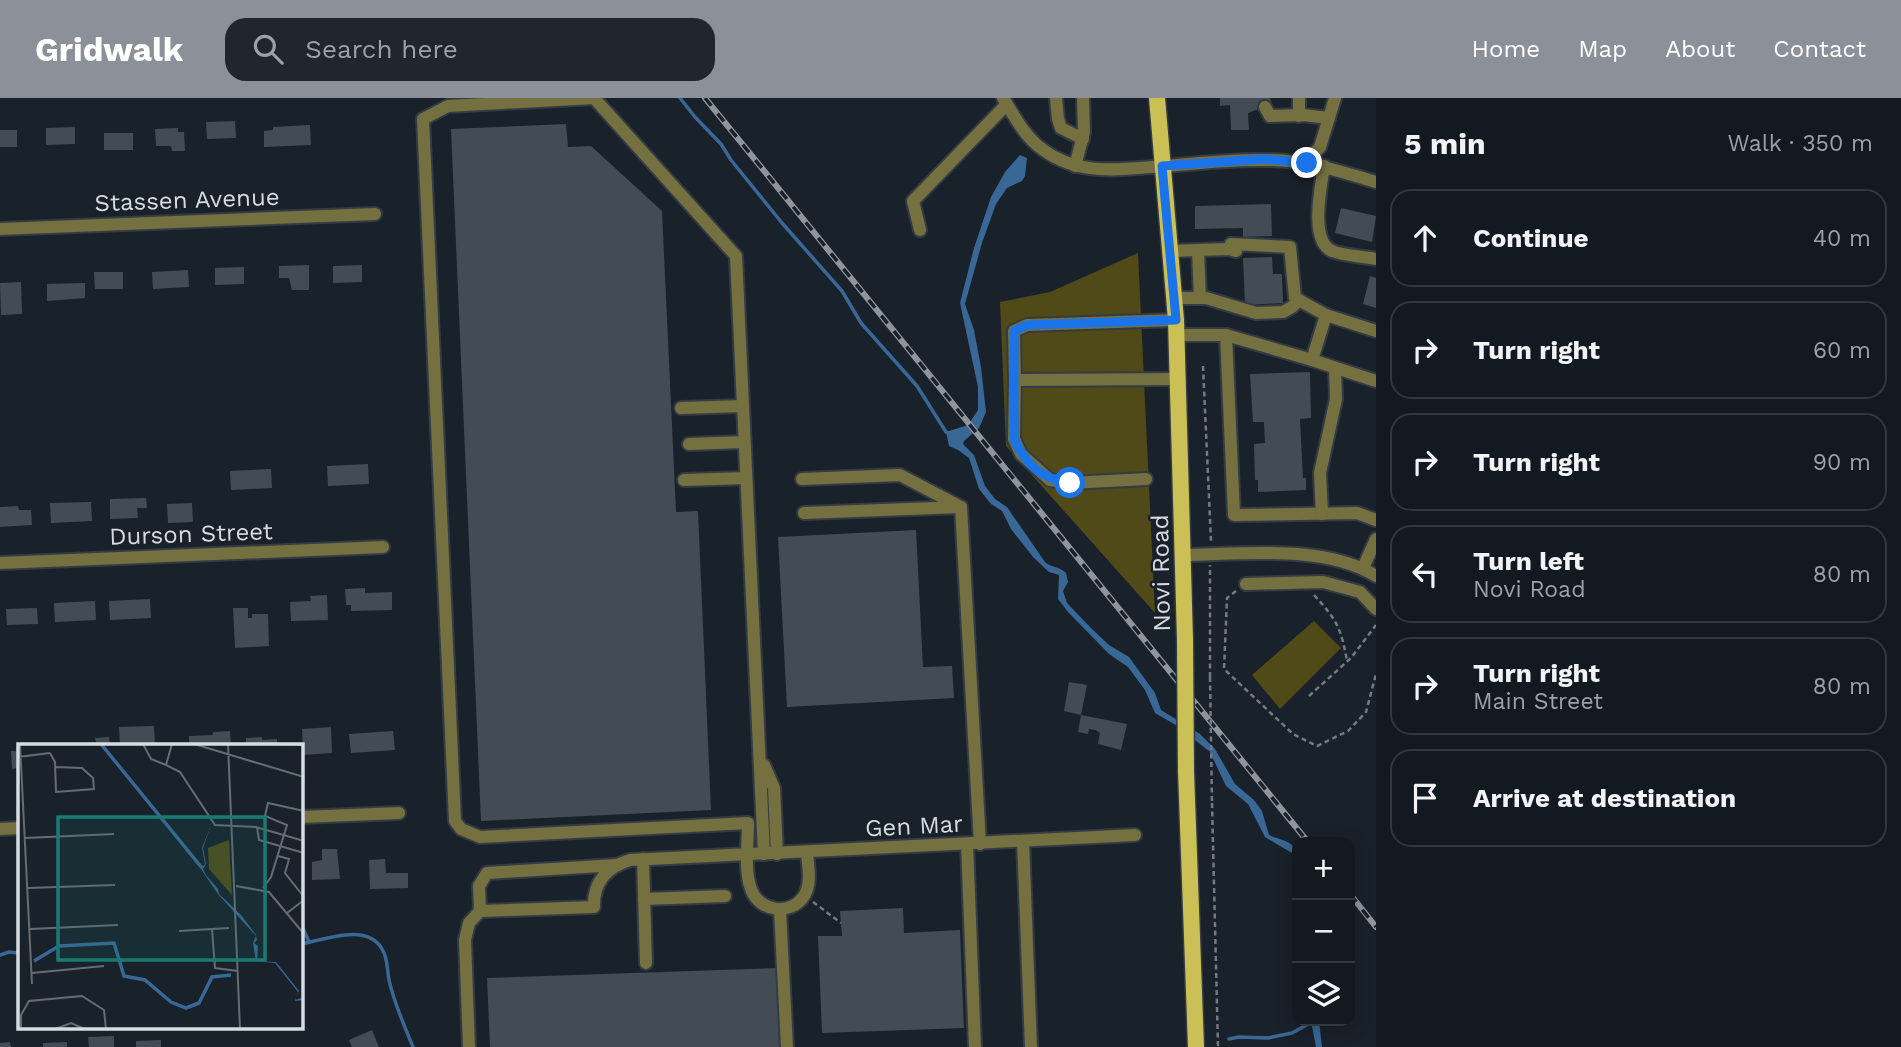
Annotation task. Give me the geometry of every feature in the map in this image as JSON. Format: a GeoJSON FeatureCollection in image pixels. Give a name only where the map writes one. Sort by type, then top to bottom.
{"type":"FeatureCollection","features":[{"type":"Feature","properties":{"kind":"main road","name":"Novi Road"},"geometry":{"type":"LineString","coordinates":[[1157,98],[1176,328],[1184,555],[1186,771],[1196,1047]]}},
{"type":"Feature","properties":{"kind":"street"},"geometry":{"type":"LineString","coordinates":[[1056,98],[1061,128],[1083,139]]}},
{"type":"Feature","properties":{"kind":"street"},"geometry":{"type":"LineString","coordinates":[[1075,166],[1084,132],[1083,98]]}},
{"type":"Feature","properties":{"kind":"street"},"geometry":{"type":"LineString","coordinates":[[1299,98],[1299,116]]}},
{"type":"Feature","properties":{"kind":"street"},"geometry":{"type":"LineString","coordinates":[[1307,163],[1320,147],[1335,98]]}},
{"type":"Feature","properties":{"kind":"street"},"geometry":{"type":"LineString","coordinates":[[480,911],[479,886],[487,873],[616,865],[643,859],[748,855],[771,854],[807,853],[808,886],[804,895],[790,908],[780,909],[762,904],[751,888],[748,855],[748,823],[480,837],[461,829],[455,821],[423,119],[448,106],[594,99],[736,256],[761,756],[774,788],[771,854]]}},
{"type":"Feature","properties":{"kind":"street"},"geometry":{"type":"LineString","coordinates":[[920,230],[913,201],[1005,101],[1032,141],[1075,166],[1109,171],[1264,159],[1324,166],[1376,182]]}},
{"type":"Feature","properties":{"kind":"street"},"geometry":{"type":"LineString","coordinates":[[1265,107],[1270,116],[1329,118]]}},
{"type":"Feature","properties":{"kind":"street"},"geometry":{"type":"LineString","coordinates":[[1324,166],[1318,217],[1319,235],[1324,246],[1333,251],[1376,259]]}},
{"type":"Feature","properties":{"kind":"street","name":"Stassen Avenue"},"geometry":{"type":"LineString","coordinates":[[0,229],[375,214]]}},
{"type":"Feature","properties":{"kind":"street"},"geometry":{"type":"LineString","coordinates":[[1170,251],[1255,251],[1258,246],[1290,247],[1295,298],[1326,316],[1376,331]]}},
{"type":"Feature","properties":{"kind":"street"},"geometry":{"type":"LineString","coordinates":[[1198,250],[1200,298]]}},
{"type":"Feature","properties":{"kind":"street"},"geometry":{"type":"LineString","coordinates":[[1174,298],[1221,300],[1240,310],[1256,313],[1283,312],[1299,300]]}},
{"type":"Feature","properties":{"kind":"street"},"geometry":{"type":"LineString","coordinates":[[1312,360],[1326,316]]}},
{"type":"Feature","properties":{"kind":"street"},"geometry":{"type":"LineString","coordinates":[[1146,479],[1070,483],[1050,480],[1021,454],[1014,439],[1014,331],[1027,325],[1176,328],[1226,335],[1376,381]]}},
{"type":"Feature","properties":{"kind":"street"},"geometry":{"type":"LineString","coordinates":[[1226,335],[1234,515],[1357,513],[1376,520]]}},
{"type":"Feature","properties":{"kind":"street"},"geometry":{"type":"LineString","coordinates":[[1322,514],[1320,473],[1336,399],[1335,368]]}},
{"type":"Feature","properties":{"kind":"street"},"geometry":{"type":"LineString","coordinates":[[1015,380],[1178,379]]}},
{"type":"Feature","properties":{"kind":"street"},"geometry":{"type":"LineString","coordinates":[[681,408],[743,406]]}},
{"type":"Feature","properties":{"kind":"street"},"geometry":{"type":"LineString","coordinates":[[690,443],[744,442]]}},
{"type":"Feature","properties":{"kind":"street"},"geometry":{"type":"LineString","coordinates":[[802,479],[900,475],[961,507]]}},
{"type":"Feature","properties":{"kind":"street"},"geometry":{"type":"LineString","coordinates":[[684,480],[746,478]]}},
{"type":"Feature","properties":{"kind":"street"},"geometry":{"type":"LineString","coordinates":[[804,513],[961,507]]}},
{"type":"Feature","properties":{"kind":"street"},"geometry":{"type":"LineString","coordinates":[[961,507],[973,844],[975,1047]]}},
{"type":"Feature","properties":{"kind":"street"},"geometry":{"type":"LineString","coordinates":[[1363,568],[1376,539]]}},
{"type":"Feature","properties":{"kind":"street","name":"Durson Street"},"geometry":{"type":"LineString","coordinates":[[0,563],[383,547]]}},
{"type":"Feature","properties":{"kind":"street"},"geometry":{"type":"LineString","coordinates":[[1184,555],[1320,557],[1363,568],[1376,576]]}},
{"type":"Feature","properties":{"kind":"street"},"geometry":{"type":"LineString","coordinates":[[1246,584],[1323,582],[1360,592],[1376,608]]}},
{"type":"Feature","properties":{"kind":"street"},"geometry":{"type":"LineString","coordinates":[[303,817],[399,813]]}},
{"type":"Feature","properties":{"kind":"street"},"geometry":{"type":"LineString","coordinates":[[0,829],[18,828]]}},
{"type":"Feature","properties":{"kind":"street","name":"Gen Mar"},"geometry":{"type":"LineString","coordinates":[[807,853],[1135,835]]}},
{"type":"Feature","properties":{"kind":"street"},"geometry":{"type":"LineString","coordinates":[[1023,841],[1031,1047]]}},
{"type":"Feature","properties":{"kind":"street"},"geometry":{"type":"LineString","coordinates":[[643,859],[646,963]]}},
{"type":"Feature","properties":{"kind":"street"},"geometry":{"type":"LineString","coordinates":[[469,1047],[466,931],[474,916],[480,911],[594,907],[600,880],[616,865]]}},
{"type":"Feature","properties":{"kind":"street"},"geometry":{"type":"LineString","coordinates":[[644,899],[725,896]]}},
{"type":"Feature","properties":{"kind":"street"},"geometry":{"type":"LineString","coordinates":[[780,909],[787,1047]]}},
{"type":"Feature","properties":{"kind":"path"},"geometry":{"type":"LineString","coordinates":[[1203,366],[1211,533],[1210,677],[1218,1047]]}},
{"type":"Feature","properties":{"kind":"path"},"geometry":{"type":"LineString","coordinates":[[1302,583],[1333,615],[1342,632],[1347,661]]}},
{"type":"Feature","properties":{"kind":"path"},"geometry":{"type":"LineString","coordinates":[[1246,584],[1227,598],[1223,668],[1293,733],[1317,746],[1348,731],[1366,712],[1376,674]]}},
{"type":"Feature","properties":{"kind":"path"},"geometry":{"type":"LineString","coordinates":[[1309,696],[1347,661],[1376,625]]}},
{"type":"Feature","properties":{"kind":"path"},"geometry":{"type":"LineString","coordinates":[[804,895],[841,923]]}},
{"type":"Feature","properties":{"kind":"shaded area"},"geometry":{"type":"Polygon","coordinates":[[[1138,253],[1155,613],[1006,446],[1000,302],[1050,292],[1138,253]]]}},
{"type":"Feature","properties":{"kind":"shaded area"},"geometry":{"type":"Polygon","coordinates":[[[1314,621],[1341,648],[1280,709],[1252,675],[1314,621]]]}},
{"type":"Feature","properties":{"kind":"water"},"geometry":{"type":"Polygon","coordinates":[[[1020,155],[1027,158],[1022,181],[1007,188],[996,204],[965,304],[974,330],[986,412],[979,428],[963,444],[974,455],[985,486],[995,499],[1007,507],[1045,562],[1066,573],[1068,582],[1063,591],[1067,603],[1109,645],[1129,657],[1155,693],[1161,710],[1200,734],[1215,749],[1235,784],[1254,800],[1262,811],[1269,835],[1292,845],[1292,853],[1265,837],[1248,804],[1226,786],[1208,748],[1198,738],[1155,713],[1145,690],[1128,667],[1109,654],[1068,612],[1058,599],[1059,575],[1049,572],[1033,557],[1011,529],[1002,511],[991,504],[979,489],[969,458],[949,446],[946,432],[968,425],[978,410],[978,387],[960,303],[991,197],[1005,172],[1020,155]]]}},
{"type":"Feature","properties":{"kind":"water"},"geometry":{"type":"Polygon","coordinates":[[[1312,1026],[1320,1026],[1322,1047],[1316,1047],[1312,1026]]]}},
{"type":"Feature","properties":{"kind":"building"},"geometry":{"type":"Polygon","coordinates":[[[1220,98],[1270,98],[1272,104],[1248,113],[1249,130],[1231,130],[1230,105],[1220,106],[1220,98]]]}},
{"type":"Feature","properties":{"kind":"building"},"geometry":{"type":"Polygon","coordinates":[[[235,121],[236,138],[207,139],[206,122],[235,121]]]}},
{"type":"Feature","properties":{"kind":"building"},"geometry":{"type":"Polygon","coordinates":[[[566,124],[568,147],[591,146],[662,211],[676,512],[698,511],[711,810],[481,821],[451,129],[566,124]]]}},
{"type":"Feature","properties":{"kind":"building"},"geometry":{"type":"Polygon","coordinates":[[[310,125],[311,145],[264,147],[264,131],[273,130],[273,127],[310,125]]]}},
{"type":"Feature","properties":{"kind":"building"},"geometry":{"type":"Polygon","coordinates":[[[75,127],[75,144],[46,145],[46,128],[75,127]]]}},
{"type":"Feature","properties":{"kind":"building"},"geometry":{"type":"Polygon","coordinates":[[[178,128],[178,132],[184,132],[185,151],[172,151],[171,146],[156,146],[155,129],[178,128]]]}},
{"type":"Feature","properties":{"kind":"building"},"geometry":{"type":"Polygon","coordinates":[[[0,130],[17,130],[17,147],[0,147],[0,130]]]}},
{"type":"Feature","properties":{"kind":"building"},"geometry":{"type":"Polygon","coordinates":[[[104,133],[133,133],[133,150],[104,150],[104,133]]]}},
{"type":"Feature","properties":{"kind":"building"},"geometry":{"type":"Polygon","coordinates":[[[1271,204],[1272,236],[1243,237],[1243,228],[1195,229],[1195,206],[1271,204]]]}},
{"type":"Feature","properties":{"kind":"building"},"geometry":{"type":"Polygon","coordinates":[[[1341,208],[1376,216],[1372,242],[1335,233],[1341,208]]]}},
{"type":"Feature","properties":{"kind":"building"},"geometry":{"type":"Polygon","coordinates":[[[1272,257],[1273,274],[1282,274],[1283,303],[1245,305],[1243,258],[1272,257]]]}},
{"type":"Feature","properties":{"kind":"building"},"geometry":{"type":"Polygon","coordinates":[[[309,265],[309,290],[292,290],[289,278],[279,278],[279,266],[309,265]]]}},
{"type":"Feature","properties":{"kind":"building"},"geometry":{"type":"Polygon","coordinates":[[[362,265],[362,282],[333,283],[333,266],[362,265]]]}},
{"type":"Feature","properties":{"kind":"building"},"geometry":{"type":"Polygon","coordinates":[[[244,267],[244,284],[215,285],[215,268],[244,267]]]}},
{"type":"Feature","properties":{"kind":"building"},"geometry":{"type":"Polygon","coordinates":[[[188,270],[189,287],[153,289],[152,272],[188,270]]]}},
{"type":"Feature","properties":{"kind":"building"},"geometry":{"type":"Polygon","coordinates":[[[94,272],[123,272],[123,289],[95,289],[94,272]]]}},
{"type":"Feature","properties":{"kind":"building"},"geometry":{"type":"Polygon","coordinates":[[[1370,276],[1376,278],[1376,308],[1363,304],[1370,276]]]}},
{"type":"Feature","properties":{"kind":"building"},"geometry":{"type":"Polygon","coordinates":[[[21,282],[22,314],[1,315],[0,283],[21,282]]]}},
{"type":"Feature","properties":{"kind":"building"},"geometry":{"type":"Polygon","coordinates":[[[85,283],[85,298],[47,301],[47,284],[85,283]]]}},
{"type":"Feature","properties":{"kind":"building"},"geometry":{"type":"Polygon","coordinates":[[[1310,372],[1311,418],[1300,419],[1306,490],[1258,492],[1254,444],[1265,443],[1264,422],[1253,422],[1250,374],[1310,372]]]}},
{"type":"Feature","properties":{"kind":"building"},"geometry":{"type":"Polygon","coordinates":[[[368,464],[369,484],[328,486],[327,466],[368,464]]]}},
{"type":"Feature","properties":{"kind":"building"},"geometry":{"type":"Polygon","coordinates":[[[271,469],[272,488],[231,490],[230,471],[271,469]]]}},
{"type":"Feature","properties":{"kind":"building"},"geometry":{"type":"Polygon","coordinates":[[[146,498],[147,508],[137,508],[138,518],[110,519],[110,499],[146,498]]]}},
{"type":"Feature","properties":{"kind":"building"},"geometry":{"type":"Polygon","coordinates":[[[91,502],[92,521],[51,523],[50,503],[91,502]]]}},
{"type":"Feature","properties":{"kind":"building"},"geometry":{"type":"Polygon","coordinates":[[[192,503],[193,522],[168,523],[167,504],[192,503]]]}},
{"type":"Feature","properties":{"kind":"building"},"geometry":{"type":"Polygon","coordinates":[[[18,506],[19,510],[31,510],[32,525],[0,527],[0,507],[18,506]]]}},
{"type":"Feature","properties":{"kind":"building"},"geometry":{"type":"Polygon","coordinates":[[[916,530],[923,667],[952,666],[954,698],[787,707],[778,537],[916,530]]]}},
{"type":"Feature","properties":{"kind":"building"},"geometry":{"type":"Polygon","coordinates":[[[365,588],[365,593],[392,592],[392,610],[351,611],[351,605],[346,605],[345,589],[365,588]]]}},
{"type":"Feature","properties":{"kind":"building"},"geometry":{"type":"Polygon","coordinates":[[[327,595],[328,620],[291,621],[290,602],[311,601],[310,596],[327,595]]]}},
{"type":"Feature","properties":{"kind":"building"},"geometry":{"type":"Polygon","coordinates":[[[150,599],[151,618],[110,620],[109,601],[150,599]]]}},
{"type":"Feature","properties":{"kind":"building"},"geometry":{"type":"Polygon","coordinates":[[[95,601],[96,620],[55,622],[54,603],[95,601]]]}},
{"type":"Feature","properties":{"kind":"building"},"geometry":{"type":"Polygon","coordinates":[[[37,608],[38,624],[7,625],[6,609],[37,608]]]}},
{"type":"Feature","properties":{"kind":"building"},"geometry":{"type":"Polygon","coordinates":[[[233,608],[248,608],[248,618],[252,618],[252,614],[268,614],[269,646],[235,648],[233,608]]]}},
{"type":"Feature","properties":{"kind":"building"},"geometry":{"type":"Polygon","coordinates":[[[1069,682],[1087,685],[1081,715],[1064,711],[1069,682]]]}},
{"type":"Feature","properties":{"kind":"building"},"geometry":{"type":"Polygon","coordinates":[[[1081,715],[1127,724],[1121,750],[1098,744],[1100,733],[1096,730],[1089,729],[1088,734],[1078,732],[1081,715]]]}},
{"type":"Feature","properties":{"kind":"building"},"geometry":{"type":"Polygon","coordinates":[[[154,726],[155,744],[120,744],[119,727],[154,726]]]}},
{"type":"Feature","properties":{"kind":"building"},"geometry":{"type":"Polygon","coordinates":[[[331,727],[332,753],[303,755],[302,729],[331,727]]]}},
{"type":"Feature","properties":{"kind":"building"},"geometry":{"type":"Polygon","coordinates":[[[230,731],[231,744],[189,744],[189,736],[213,735],[213,732],[230,731]]]}},
{"type":"Feature","properties":{"kind":"building"},"geometry":{"type":"Polygon","coordinates":[[[393,731],[395,750],[351,753],[349,734],[393,731]]]}},
{"type":"Feature","properties":{"kind":"building"},"geometry":{"type":"Polygon","coordinates":[[[109,737],[110,744],[72,744],[96,742],[95,738],[109,737]]]}},
{"type":"Feature","properties":{"kind":"building"},"geometry":{"type":"Polygon","coordinates":[[[246,738],[277,739],[277,744],[246,744],[246,738]]]}},
{"type":"Feature","properties":{"kind":"building"},"geometry":{"type":"Polygon","coordinates":[[[11,751],[18,751],[18,768],[12,769],[11,751]]]}},
{"type":"Feature","properties":{"kind":"building"},"geometry":{"type":"Polygon","coordinates":[[[322,849],[337,849],[340,879],[312,880],[312,862],[322,860],[322,849]]]}},
{"type":"Feature","properties":{"kind":"building"},"geometry":{"type":"Polygon","coordinates":[[[385,859],[386,873],[408,873],[408,888],[370,889],[369,860],[385,859]]]}},
{"type":"Feature","properties":{"kind":"building"},"geometry":{"type":"Polygon","coordinates":[[[903,908],[904,933],[960,930],[964,1028],[822,1033],[818,936],[842,936],[840,911],[903,908]]]}},
{"type":"Feature","properties":{"kind":"building"},"geometry":{"type":"Polygon","coordinates":[[[778,968],[781,1047],[490,1047],[487,978],[778,968]]]}},
{"type":"Feature","properties":{"kind":"building"},"geometry":{"type":"Polygon","coordinates":[[[372,1030],[379,1047],[352,1047],[349,1040],[372,1030]]]}},
{"type":"Feature","properties":{"kind":"building"},"geometry":{"type":"Polygon","coordinates":[[[114,1036],[114,1047],[89,1047],[88,1037],[114,1036]]]}},
{"type":"Feature","properties":{"kind":"building"},"geometry":{"type":"Polygon","coordinates":[[[161,1040],[161,1047],[136,1047],[136,1041],[161,1040]]]}},
{"type":"Feature","properties":{"kind":"building"},"geometry":{"type":"Polygon","coordinates":[[[10,1042],[11,1047],[0,1047],[0,1043],[10,1042]]]}},
{"type":"Feature","properties":{"kind":"building"},"geometry":{"type":"Polygon","coordinates":[[[67,1042],[67,1047],[43,1047],[43,1043],[67,1042]]]}},
{"type":"Feature","properties":{"kind":"waterway"},"geometry":{"type":"LineString","coordinates":[[680,98],[721,144],[782,223],[842,291],[861,323],[917,386],[949,433]]}},
{"type":"Feature","properties":{"kind":"waterway"},"geometry":{"type":"LineString","coordinates":[[1190,734],[1209,749]]}},
{"type":"Feature","properties":{"kind":"waterway"},"geometry":{"type":"LineString","coordinates":[[303,928],[309,942]]}},
{"type":"Feature","properties":{"kind":"waterway"},"geometry":{"type":"LineString","coordinates":[[303,944],[356,934],[375,941],[385,956],[394,997],[413,1047]]}},
{"type":"Feature","properties":{"kind":"waterway"},"geometry":{"type":"LineString","coordinates":[[0,955],[18,953]]}},
{"type":"Feature","properties":{"kind":"waterway"},"geometry":{"type":"LineString","coordinates":[[1229,1039],[1268,1038],[1292,1033],[1305,1026]]}},
{"type":"Feature","properties":{"kind":"railway"},"geometry":{"type":"LineString","coordinates":[[705,98],[1304,837]]}},
{"type":"Feature","properties":{"kind":"railway"},"geometry":{"type":"LineString","coordinates":[[1355,900],[1376,927]]}},
{"type":"Feature","properties":{"kind":"route"},"geometry":{"type":"LineString","coordinates":[[1070,483],[1050,480],[1033,467],[1021,454],[1014,439],[1014,331],[1027,325],[1176,320],[1162,166],[1264,159],[1307,163]]}}]}
